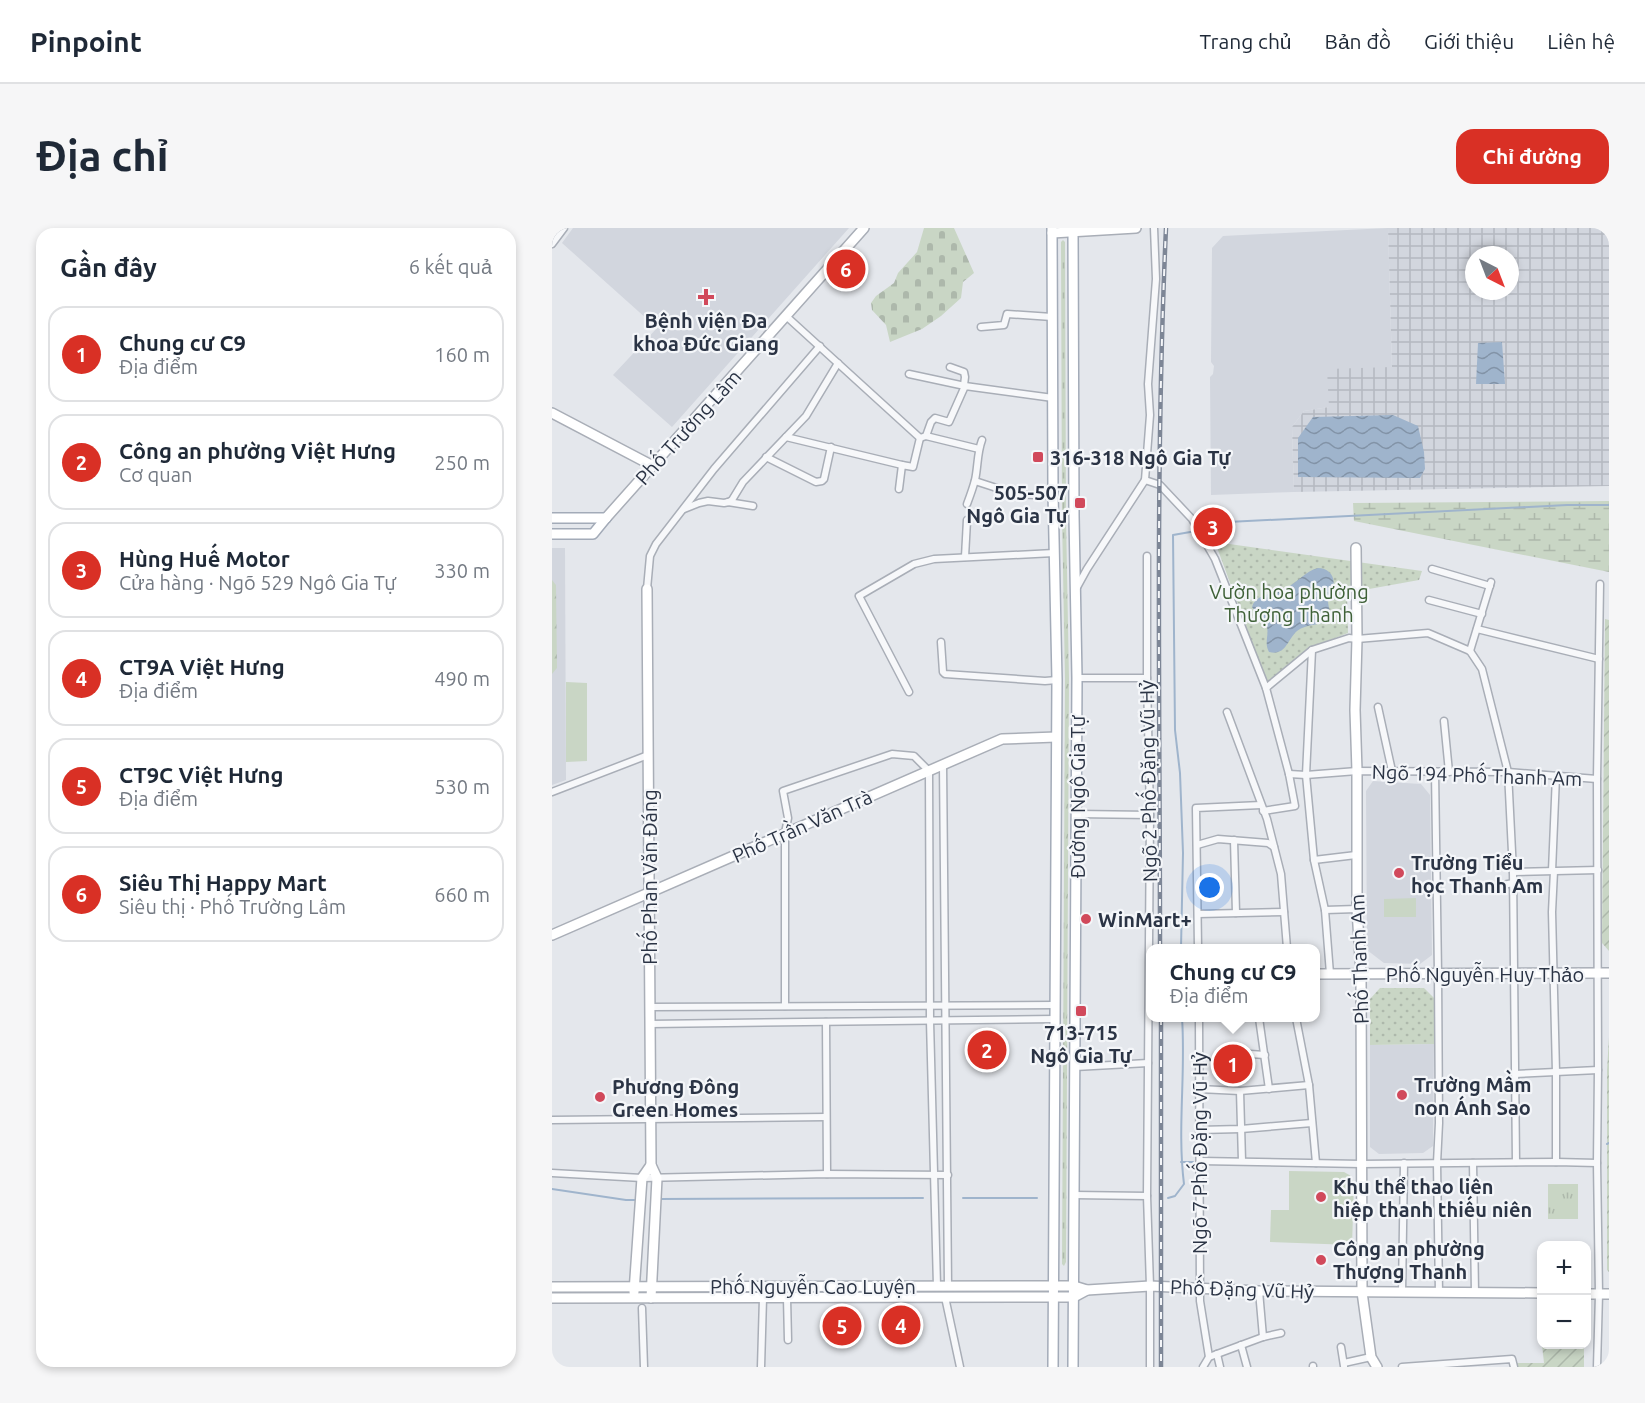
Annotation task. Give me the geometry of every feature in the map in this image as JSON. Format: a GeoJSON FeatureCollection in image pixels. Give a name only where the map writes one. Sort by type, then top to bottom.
{"type":"FeatureCollection","features":[{"type":"Feature","properties":{"kind":"street"},"geometry":{"type":"LineString","coordinates":[[552,244],[564,228]]}},
{"type":"Feature","properties":{"kind":"street","name":"Phố Trường Lâm"},"geometry":{"type":"LineString","coordinates":[[552,534],[593,534],[864,228]]}},
{"type":"Feature","properties":{"kind":"street"},"geometry":{"type":"LineString","coordinates":[[1052,231],[1136,228]]}},
{"type":"Feature","properties":{"kind":"street"},"geometry":{"type":"LineString","coordinates":[[1076,589],[1145,480],[1150,415],[1148,384],[1156,279],[1154,228]]}},
{"type":"Feature","properties":{"kind":"street","name":"Đường Ngô Gia Tự"},"geometry":{"type":"LineString","coordinates":[[1073,230],[1077,678],[1073,1367]]}},
{"type":"Feature","properties":{"kind":"street","name":"Đường Ngô Gia Tự"},"geometry":{"type":"LineString","coordinates":[[1052,231],[1053,496],[1057,680],[1053,1367]]}},
{"type":"Feature","properties":{"kind":"street"},"geometry":{"type":"LineString","coordinates":[[981,327],[1004,325],[1007,314],[1052,317]]}},
{"type":"Feature","properties":{"kind":"street"},"geometry":{"type":"LineString","coordinates":[[786,316],[923,437],[979,449]]}},
{"type":"Feature","properties":{"kind":"street"},"geometry":{"type":"LineString","coordinates":[[647,589],[651,552],[714,468],[820,346]]}},
{"type":"Feature","properties":{"kind":"street"},"geometry":{"type":"LineString","coordinates":[[727,502],[732,500],[742,482],[806,416],[838,363]]}},
{"type":"Feature","properties":{"kind":"street"},"geometry":{"type":"LineString","coordinates":[[786,437],[913,467],[923,437],[932,422],[935,418],[949,422],[965,386],[964,372],[950,367]]}},
{"type":"Feature","properties":{"kind":"street"},"geometry":{"type":"LineString","coordinates":[[909,374],[965,386],[1053,398]]}},
{"type":"Feature","properties":{"kind":"street"},"geometry":{"type":"LineString","coordinates":[[552,413],[652,466]]}},
{"type":"Feature","properties":{"kind":"street"},"geometry":{"type":"LineString","coordinates":[[967,504],[975,481],[982,440]]}},
{"type":"Feature","properties":{"kind":"street"},"geometry":{"type":"LineString","coordinates":[[766,457],[819,482],[824,479],[831,447]]}},
{"type":"Feature","properties":{"kind":"street"},"geometry":{"type":"LineString","coordinates":[[899,489],[902,465]]}},
{"type":"Feature","properties":{"kind":"street"},"geometry":{"type":"LineString","coordinates":[[1145,480],[1160,484],[1192,519],[1215,559],[1266,688],[1289,774],[1295,806],[1196,808],[1198,944]]}},
{"type":"Feature","properties":{"kind":"street"},"geometry":{"type":"LineString","coordinates":[[975,481],[1015,494],[1053,496]]}},
{"type":"Feature","properties":{"kind":"street"},"geometry":{"type":"LineString","coordinates":[[681,511],[699,503],[727,502],[753,506]]}},
{"type":"Feature","properties":{"kind":"street"},"geometry":{"type":"LineString","coordinates":[[552,519],[606,518]]}},
{"type":"Feature","properties":{"kind":"street"},"geometry":{"type":"LineString","coordinates":[[965,557],[967,520]]}},
{"type":"Feature","properties":{"kind":"street","name":"Phố Thanh Am"},"geometry":{"type":"LineString","coordinates":[[1356,548],[1358,639],[1355,710],[1356,855],[1361,974],[1362,1292],[1371,1357],[1377,1367]]}},
{"type":"Feature","properties":{"kind":"street"},"geometry":{"type":"LineString","coordinates":[[909,692],[859,596],[914,564],[934,559],[1054,553]]}},
{"type":"Feature","properties":{"kind":"street","name":"Ngõ 2 Phố Đặng Vũ Hỷ"},"geometry":{"type":"LineString","coordinates":[[1147,556],[1149,944]]}},
{"type":"Feature","properties":{"kind":"street"},"geometry":{"type":"LineString","coordinates":[[1432,569],[1491,584],[1470,651]]}},
{"type":"Feature","properties":{"kind":"street"},"geometry":{"type":"LineString","coordinates":[[1597,1367],[1604,1294],[1597,1163],[1597,779],[1600,584]]}},
{"type":"Feature","properties":{"kind":"street","name":"Phố Phan Văn Đáng"},"geometry":{"type":"LineString","coordinates":[[647,589],[651,1166],[657,1178]]}},
{"type":"Feature","properties":{"kind":"street"},"geometry":{"type":"LineString","coordinates":[[1429,600],[1482,614]]}},
{"type":"Feature","properties":{"kind":"street"},"geometry":{"type":"LineString","coordinates":[[1477,629],[1599,659]]}},
{"type":"Feature","properties":{"kind":"street"},"geometry":{"type":"LineString","coordinates":[[1266,688],[1312,650],[1349,638],[1428,633],[1470,651],[1482,669],[1508,772],[1513,872],[1516,1162]]}},
{"type":"Feature","properties":{"kind":"street"},"geometry":{"type":"LineString","coordinates":[[941,642],[944,673],[1057,680]]}},
{"type":"Feature","properties":{"kind":"street"},"geometry":{"type":"LineString","coordinates":[[1312,650],[1306,775],[1314,860],[1325,910],[1330,974]]}},
{"type":"Feature","properties":{"kind":"street"},"geometry":{"type":"LineString","coordinates":[[1077,678],[1147,678]]}},
{"type":"Feature","properties":{"kind":"street"},"geometry":{"type":"LineString","coordinates":[[1378,707],[1392,771]]}},
{"type":"Feature","properties":{"kind":"street"},"geometry":{"type":"LineString","coordinates":[[1227,712],[1262,808],[1281,874],[1287,944]]}},
{"type":"Feature","properties":{"kind":"street"},"geometry":{"type":"LineString","coordinates":[[1444,721],[1449,772]]}},
{"type":"Feature","properties":{"kind":"street","name":"Phố Trần Văn Trà"},"geometry":{"type":"LineString","coordinates":[[552,935],[1002,739],[1056,737]]}},
{"type":"Feature","properties":{"kind":"street"},"geometry":{"type":"LineString","coordinates":[[785,1006],[785,833],[788,818],[783,791],[892,754],[914,756],[929,771],[930,1021],[937,1286]]}},
{"type":"Feature","properties":{"kind":"street"},"geometry":{"type":"LineString","coordinates":[[552,792],[648,755]]}},
{"type":"Feature","properties":{"kind":"street"},"geometry":{"type":"LineString","coordinates":[[944,765],[948,1286]]}},
{"type":"Feature","properties":{"kind":"street","name":"Ngõ 194 Phố Thanh Am"},"geometry":{"type":"LineString","coordinates":[[1289,774],[1357,771],[1508,772],[1597,779]]}},
{"type":"Feature","properties":{"kind":"street"},"geometry":{"type":"LineString","coordinates":[[1435,772],[1439,1293]]}},
{"type":"Feature","properties":{"kind":"street"},"geometry":{"type":"LineString","coordinates":[[1556,776],[1552,912],[1556,1162]]}},
{"type":"Feature","properties":{"kind":"street"},"geometry":{"type":"LineString","coordinates":[[1077,814],[1150,815]]}},
{"type":"Feature","properties":{"kind":"street"},"geometry":{"type":"LineString","coordinates":[[1197,845],[1218,839],[1268,843],[1274,847]]}},
{"type":"Feature","properties":{"kind":"street"},"geometry":{"type":"LineString","coordinates":[[1234,840],[1236,913]]}},
{"type":"Feature","properties":{"kind":"street"},"geometry":{"type":"LineString","coordinates":[[1314,860],[1356,855]]}},
{"type":"Feature","properties":{"kind":"street"},"geometry":{"type":"LineString","coordinates":[[1513,872],[1598,870]]}},
{"type":"Feature","properties":{"kind":"street"},"geometry":{"type":"LineString","coordinates":[[1478,891],[1513,883]]}},
{"type":"Feature","properties":{"kind":"street"},"geometry":{"type":"LineString","coordinates":[[1325,910],[1357,909]]}},
{"type":"Feature","properties":{"kind":"street"},"geometry":{"type":"LineString","coordinates":[[1198,914],[1284,912]]}},
{"type":"Feature","properties":{"kind":"street","name":"Phố Nguyễn Huy Thảo"},"geometry":{"type":"LineString","coordinates":[[1320,974],[1609,973]]}},
{"type":"Feature","properties":{"kind":"street"},"geometry":{"type":"LineString","coordinates":[[992,1005],[993,1020]]}},
{"type":"Feature","properties":{"kind":"street"},"geometry":{"type":"LineString","coordinates":[[650,1007],[1055,1005]]}},
{"type":"Feature","properties":{"kind":"street"},"geometry":{"type":"LineString","coordinates":[[650,1024],[1055,1019]]}},
{"type":"Feature","properties":{"kind":"street"},"geometry":{"type":"LineString","coordinates":[[826,1022],[827,1174]]}},
{"type":"Feature","properties":{"kind":"street","name":"Ngõ 2 Phố Đặng Vũ Hỷ"},"geometry":{"type":"LineString","coordinates":[[1148,1022],[1147,1196],[1150,1367]]}},
{"type":"Feature","properties":{"kind":"street","name":"Ngõ 7 Phố Đặng Vũ Hỷ"},"geometry":{"type":"LineString","coordinates":[[1199,1022],[1200,1301],[1209,1358]]}},
{"type":"Feature","properties":{"kind":"street"},"geometry":{"type":"LineString","coordinates":[[1260,1022],[1269,1089]]}},
{"type":"Feature","properties":{"kind":"street"},"geometry":{"type":"LineString","coordinates":[[1297,1022],[1309,1085],[1316,1163]]}},
{"type":"Feature","properties":{"kind":"street"},"geometry":{"type":"LineString","coordinates":[[1234,1053],[1265,1055]]}},
{"type":"Feature","properties":{"kind":"street"},"geometry":{"type":"LineString","coordinates":[[1075,1067],[1148,1063]]}},
{"type":"Feature","properties":{"kind":"street"},"geometry":{"type":"LineString","coordinates":[[1515,1074],[1598,1070]]}},
{"type":"Feature","properties":{"kind":"street"},"geometry":{"type":"LineString","coordinates":[[1199,1089],[1240,1091],[1309,1085]]}},
{"type":"Feature","properties":{"kind":"street"},"geometry":{"type":"LineString","coordinates":[[1240,1091],[1242,1161]]}},
{"type":"Feature","properties":{"kind":"street"},"geometry":{"type":"LineString","coordinates":[[552,1120],[826,1117]]}},
{"type":"Feature","properties":{"kind":"street"},"geometry":{"type":"LineString","coordinates":[[1199,1130],[1312,1123]]}},
{"type":"Feature","properties":{"kind":"street"},"geometry":{"type":"LineString","coordinates":[[1200,1161],[1361,1164],[1597,1163]]}},
{"type":"Feature","properties":{"kind":"street"},"geometry":{"type":"LineString","coordinates":[[1402,1292],[1404,1163]]}},
{"type":"Feature","properties":{"kind":"street"},"geometry":{"type":"LineString","coordinates":[[1473,1163],[1475,1293]]}},
{"type":"Feature","properties":{"kind":"street"},"geometry":{"type":"LineString","coordinates":[[644,1367],[642,1308],[634,1298],[642,1178],[651,1166]]}},
{"type":"Feature","properties":{"kind":"street"},"geometry":{"type":"LineString","coordinates":[[552,1173],[642,1178],[827,1174],[948,1176]]}},
{"type":"Feature","properties":{"kind":"street"},"geometry":{"type":"LineString","coordinates":[[642,1308],[651,1298],[657,1178]]}},
{"type":"Feature","properties":{"kind":"street"},"geometry":{"type":"LineString","coordinates":[[1074,1195],[1147,1196]]}},
{"type":"Feature","properties":{"kind":"street","name":"Phố Nguyễn Cao Luyện"},"geometry":{"type":"LineString","coordinates":[[552,1287],[1074,1286]]}},
{"type":"Feature","properties":{"kind":"street","name":"Phố Đặng Vũ Hỷ"},"geometry":{"type":"LineString","coordinates":[[1074,1286],[1087,1290],[1150,1286],[1259,1291],[1537,1293]]}},
{"type":"Feature","properties":{"kind":"street","name":"Phố Đặng Vũ Hỷ"},"geometry":{"type":"LineString","coordinates":[[1074,1297],[1087,1290]]}},
{"type":"Feature","properties":{"kind":"street"},"geometry":{"type":"LineString","coordinates":[[1259,1291],[1263,1337]]}},
{"type":"Feature","properties":{"kind":"street"},"geometry":{"type":"LineString","coordinates":[[945,1297],[960,1367]]}},
{"type":"Feature","properties":{"kind":"street","name":"Phố Nguyễn Cao Luyện"},"geometry":{"type":"LineString","coordinates":[[552,1298],[1074,1297]]}},
{"type":"Feature","properties":{"kind":"street"},"geometry":{"type":"LineString","coordinates":[[761,1367],[763,1298]]}},
{"type":"Feature","properties":{"kind":"street"},"geometry":{"type":"LineString","coordinates":[[787,1298],[788,1340]]}},
{"type":"Feature","properties":{"kind":"street"},"geometry":{"type":"LineString","coordinates":[[1203,1367],[1209,1358],[1217,1354],[1263,1337],[1281,1333]]}},
{"type":"Feature","properties":{"kind":"street"},"geometry":{"type":"LineString","coordinates":[[1241,1345],[1247,1366]]}},
{"type":"Feature","properties":{"kind":"street"},"geometry":{"type":"LineString","coordinates":[[1341,1347],[1344,1365],[1371,1357]]}},
{"type":"Feature","properties":{"kind":"street"},"geometry":{"type":"LineString","coordinates":[[1217,1354],[1220,1367]]}},
{"type":"Feature","properties":{"kind":"street"},"geometry":{"type":"LineString","coordinates":[[1402,1367],[1512,1359],[1514,1367]]}},
{"type":"Feature","properties":{"kind":"shaded area","name":"Bệnh viện Đa khoa Đức Giang"},"geometry":{"type":"Polygon","coordinates":[[[573,228],[849,228],[672,427],[613,375],[657,328],[562,243],[573,228]]]}},
{"type":"Feature","properties":{"kind":"shaded area"},"geometry":{"type":"Polygon","coordinates":[[[1388,228],[1392,368],[1329,407],[1304,411],[1292,427],[1294,492],[1211,495],[1210,377],[1214,366],[1211,362],[1212,248],[1223,236],[1388,228]]]}},
{"type":"Feature","properties":{"kind":"shaded area"},"geometry":{"type":"Polygon","coordinates":[[[1388,228],[1609,228],[1609,486],[1294,492],[1292,427],[1304,411],[1329,407],[1327,369],[1392,367],[1388,228]]]}},
{"type":"Feature","properties":{"kind":"shaded area"},"geometry":{"type":"Polygon","coordinates":[[[552,548],[565,548],[566,780],[552,785],[552,548]]]}},
{"type":"Feature","properties":{"kind":"shaded area","name":"Trường Tiểu học Thanh Am"},"geometry":{"type":"Polygon","coordinates":[[[1373,781],[1421,784],[1430,795],[1432,955],[1420,964],[1384,963],[1367,950],[1366,791],[1373,781]]]}},
{"type":"Feature","properties":{"kind":"shaded area","name":"Trường Mầm non Ánh Sao"},"geometry":{"type":"Polygon","coordinates":[[[1434,1044],[1433,1146],[1423,1153],[1379,1154],[1370,1147],[1370,1045],[1434,1044]]]}},
{"type":"Feature","properties":{"kind":"green space"},"geometry":{"type":"Polygon","coordinates":[[[924,228],[954,228],[974,273],[963,282],[961,298],[941,316],[922,329],[890,342],[886,325],[872,310],[871,303],[876,296],[894,283],[898,273],[917,252],[924,228]]]}},
{"type":"Feature","properties":{"kind":"green space"},"geometry":{"type":"Polygon","coordinates":[[[1063,240],[1065,242],[1069,679],[1066,1262],[1064,1266],[1062,1264],[1065,679],[1061,242],[1063,240]]]}},
{"type":"Feature","properties":{"kind":"green space"},"geometry":{"type":"Polygon","coordinates":[[[1609,501],[1609,572],[1354,521],[1353,503],[1609,501]]]}},
{"type":"Feature","properties":{"kind":"green space","name":"Vườn hoa phường Thượng Thanh"},"geometry":{"type":"Polygon","coordinates":[[[1215,542],[1422,571],[1419,580],[1347,593],[1348,633],[1307,649],[1267,683],[1215,542]]]}},
{"type":"Feature","properties":{"kind":"green space"},"geometry":{"type":"Polygon","coordinates":[[[552,580],[556,585],[557,668],[552,674],[552,580]]]}},
{"type":"Feature","properties":{"kind":"green space"},"geometry":{"type":"Polygon","coordinates":[[[1605,619],[1609,620],[1609,951],[1602,943],[1605,619]]]}},
{"type":"Feature","properties":{"kind":"green space"},"geometry":{"type":"Polygon","coordinates":[[[566,682],[587,683],[587,761],[566,762],[566,682]]]}},
{"type":"Feature","properties":{"kind":"green space"},"geometry":{"type":"Polygon","coordinates":[[[1416,898],[1416,917],[1384,917],[1384,899],[1416,898]]]}},
{"type":"Feature","properties":{"kind":"green space"},"geometry":{"type":"Polygon","coordinates":[[[1380,988],[1424,988],[1434,998],[1434,1044],[1370,1045],[1370,999],[1380,988]]]}},
{"type":"Feature","properties":{"kind":"green space"},"geometry":{"type":"Polygon","coordinates":[[[1609,1037],[1609,1272],[1607,1270],[1607,1070],[1609,1037]]]}},
{"type":"Feature","properties":{"kind":"green space","name":"Khu thể thao liên hiệp thanh thiếu niên"},"geometry":{"type":"Polygon","coordinates":[[[1289,1171],[1344,1172],[1351,1176],[1354,1184],[1352,1245],[1270,1242],[1271,1210],[1289,1210],[1289,1171]]]}},
{"type":"Feature","properties":{"kind":"green space"},"geometry":{"type":"Polygon","coordinates":[[[1548,1184],[1578,1184],[1578,1219],[1548,1219],[1548,1184]]]}},
{"type":"Feature","properties":{"kind":"green space"},"geometry":{"type":"Polygon","coordinates":[[[1542,1349],[1584,1349],[1584,1367],[1518,1367],[1517,1363],[1544,1363],[1542,1349]]]}},
{"type":"Feature","properties":{"kind":"water"},"geometry":{"type":"Polygon","coordinates":[[[1502,342],[1505,384],[1476,384],[1478,343],[1502,342]]]}},
{"type":"Feature","properties":{"kind":"water"},"geometry":{"type":"Polygon","coordinates":[[[1393,415],[1418,426],[1425,469],[1420,478],[1298,477],[1298,438],[1313,417],[1393,415]]]}},
{"type":"Feature","properties":{"kind":"water"},"geometry":{"type":"Polygon","coordinates":[[[1318,568],[1328,571],[1334,583],[1328,598],[1328,619],[1297,631],[1279,652],[1269,652],[1267,627],[1252,607],[1254,602],[1261,597],[1285,589],[1318,568]]]}},
{"type":"Feature","properties":{"kind":"waterway"},"geometry":{"type":"LineString","coordinates":[[1208,523],[1567,505],[1609,505]]}},
{"type":"Feature","properties":{"kind":"waterway"},"geometry":{"type":"LineString","coordinates":[[1181,944],[1183,853],[1180,773],[1175,730],[1173,535],[1196,531]]}},
{"type":"Feature","properties":{"kind":"waterway"},"geometry":{"type":"LineString","coordinates":[[1168,1198],[1175,1196],[1184,1184],[1181,1143],[1182,1022]]}},
{"type":"Feature","properties":{"kind":"waterway"},"geometry":{"type":"LineString","coordinates":[[1181,1162],[1193,1162]]}},
{"type":"Feature","properties":{"kind":"waterway"},"geometry":{"type":"LineString","coordinates":[[552,1189],[638,1200]]}},
{"type":"Feature","properties":{"kind":"waterway"},"geometry":{"type":"LineString","coordinates":[[659,1199],[923,1198]]}},
{"type":"Feature","properties":{"kind":"waterway"},"geometry":{"type":"LineString","coordinates":[[963,1198],[1037,1198]]}},
{"type":"Feature","properties":{"kind":"railway"},"geometry":{"type":"LineString","coordinates":[[1160,944],[1159,498],[1166,228]]}},
{"type":"Feature","properties":{"kind":"railway"},"geometry":{"type":"LineString","coordinates":[[1161,1022],[1161,1367]]}},
{"type":"Feature","properties":{"kind":"place","name":"Siêu Thị Happy Mart"},"geometry":{"type":"Point","coordinates":[846,269]}},
{"type":"Feature","properties":{"kind":"place","name":"Bệnh viện Đa khoa Đức Giang"},"geometry":{"type":"Point","coordinates":[706,297]}},
{"type":"Feature","properties":{"kind":"place","name":"316-318 Ngô Gia Tự"},"geometry":{"type":"Point","coordinates":[1038,457]}},
{"type":"Feature","properties":{"kind":"place","name":"505-507 Ngô Gia Tự"},"geometry":{"type":"Point","coordinates":[1080,503]}},
{"type":"Feature","properties":{"kind":"place","name":"Hùng Huế Motor"},"geometry":{"type":"Point","coordinates":[1213,527]}},
{"type":"Feature","properties":{"kind":"place","name":"Trường Tiểu học Thanh Am"},"geometry":{"type":"Point","coordinates":[1399,873]}},
{"type":"Feature","properties":{"kind":"place","name":"WinMart+"},"geometry":{"type":"Point","coordinates":[1086,919]}},
{"type":"Feature","properties":{"kind":"place","name":"713-715 Ngô Gia Tự"},"geometry":{"type":"Point","coordinates":[1081,1011]}},
{"type":"Feature","properties":{"kind":"place","name":"Công an phường Việt Hưng"},"geometry":{"type":"Point","coordinates":[987,1050]}},
{"type":"Feature","properties":{"kind":"place","name":"Chung cư C9"},"geometry":{"type":"Point","coordinates":[1233,1064]}},
{"type":"Feature","properties":{"kind":"place","name":"Trường Mầm non Ánh Sao"},"geometry":{"type":"Point","coordinates":[1402,1095]}},
{"type":"Feature","properties":{"kind":"place","name":"Phương Đông Green Homes"},"geometry":{"type":"Point","coordinates":[600,1097]}},
{"type":"Feature","properties":{"kind":"place","name":"Khu thể thao liên hiệp thanh thiếu niên"},"geometry":{"type":"Point","coordinates":[1321,1197]}},
{"type":"Feature","properties":{"kind":"place","name":"Công an phường Thượng Thanh"},"geometry":{"type":"Point","coordinates":[1321,1260]}},
{"type":"Feature","properties":{"kind":"place","name":"CT9A Việt Hưng"},"geometry":{"type":"Point","coordinates":[901,1325]}},
{"type":"Feature","properties":{"kind":"place","name":"CT9C Việt Hưng"},"geometry":{"type":"Point","coordinates":[842,1326]}}]}
